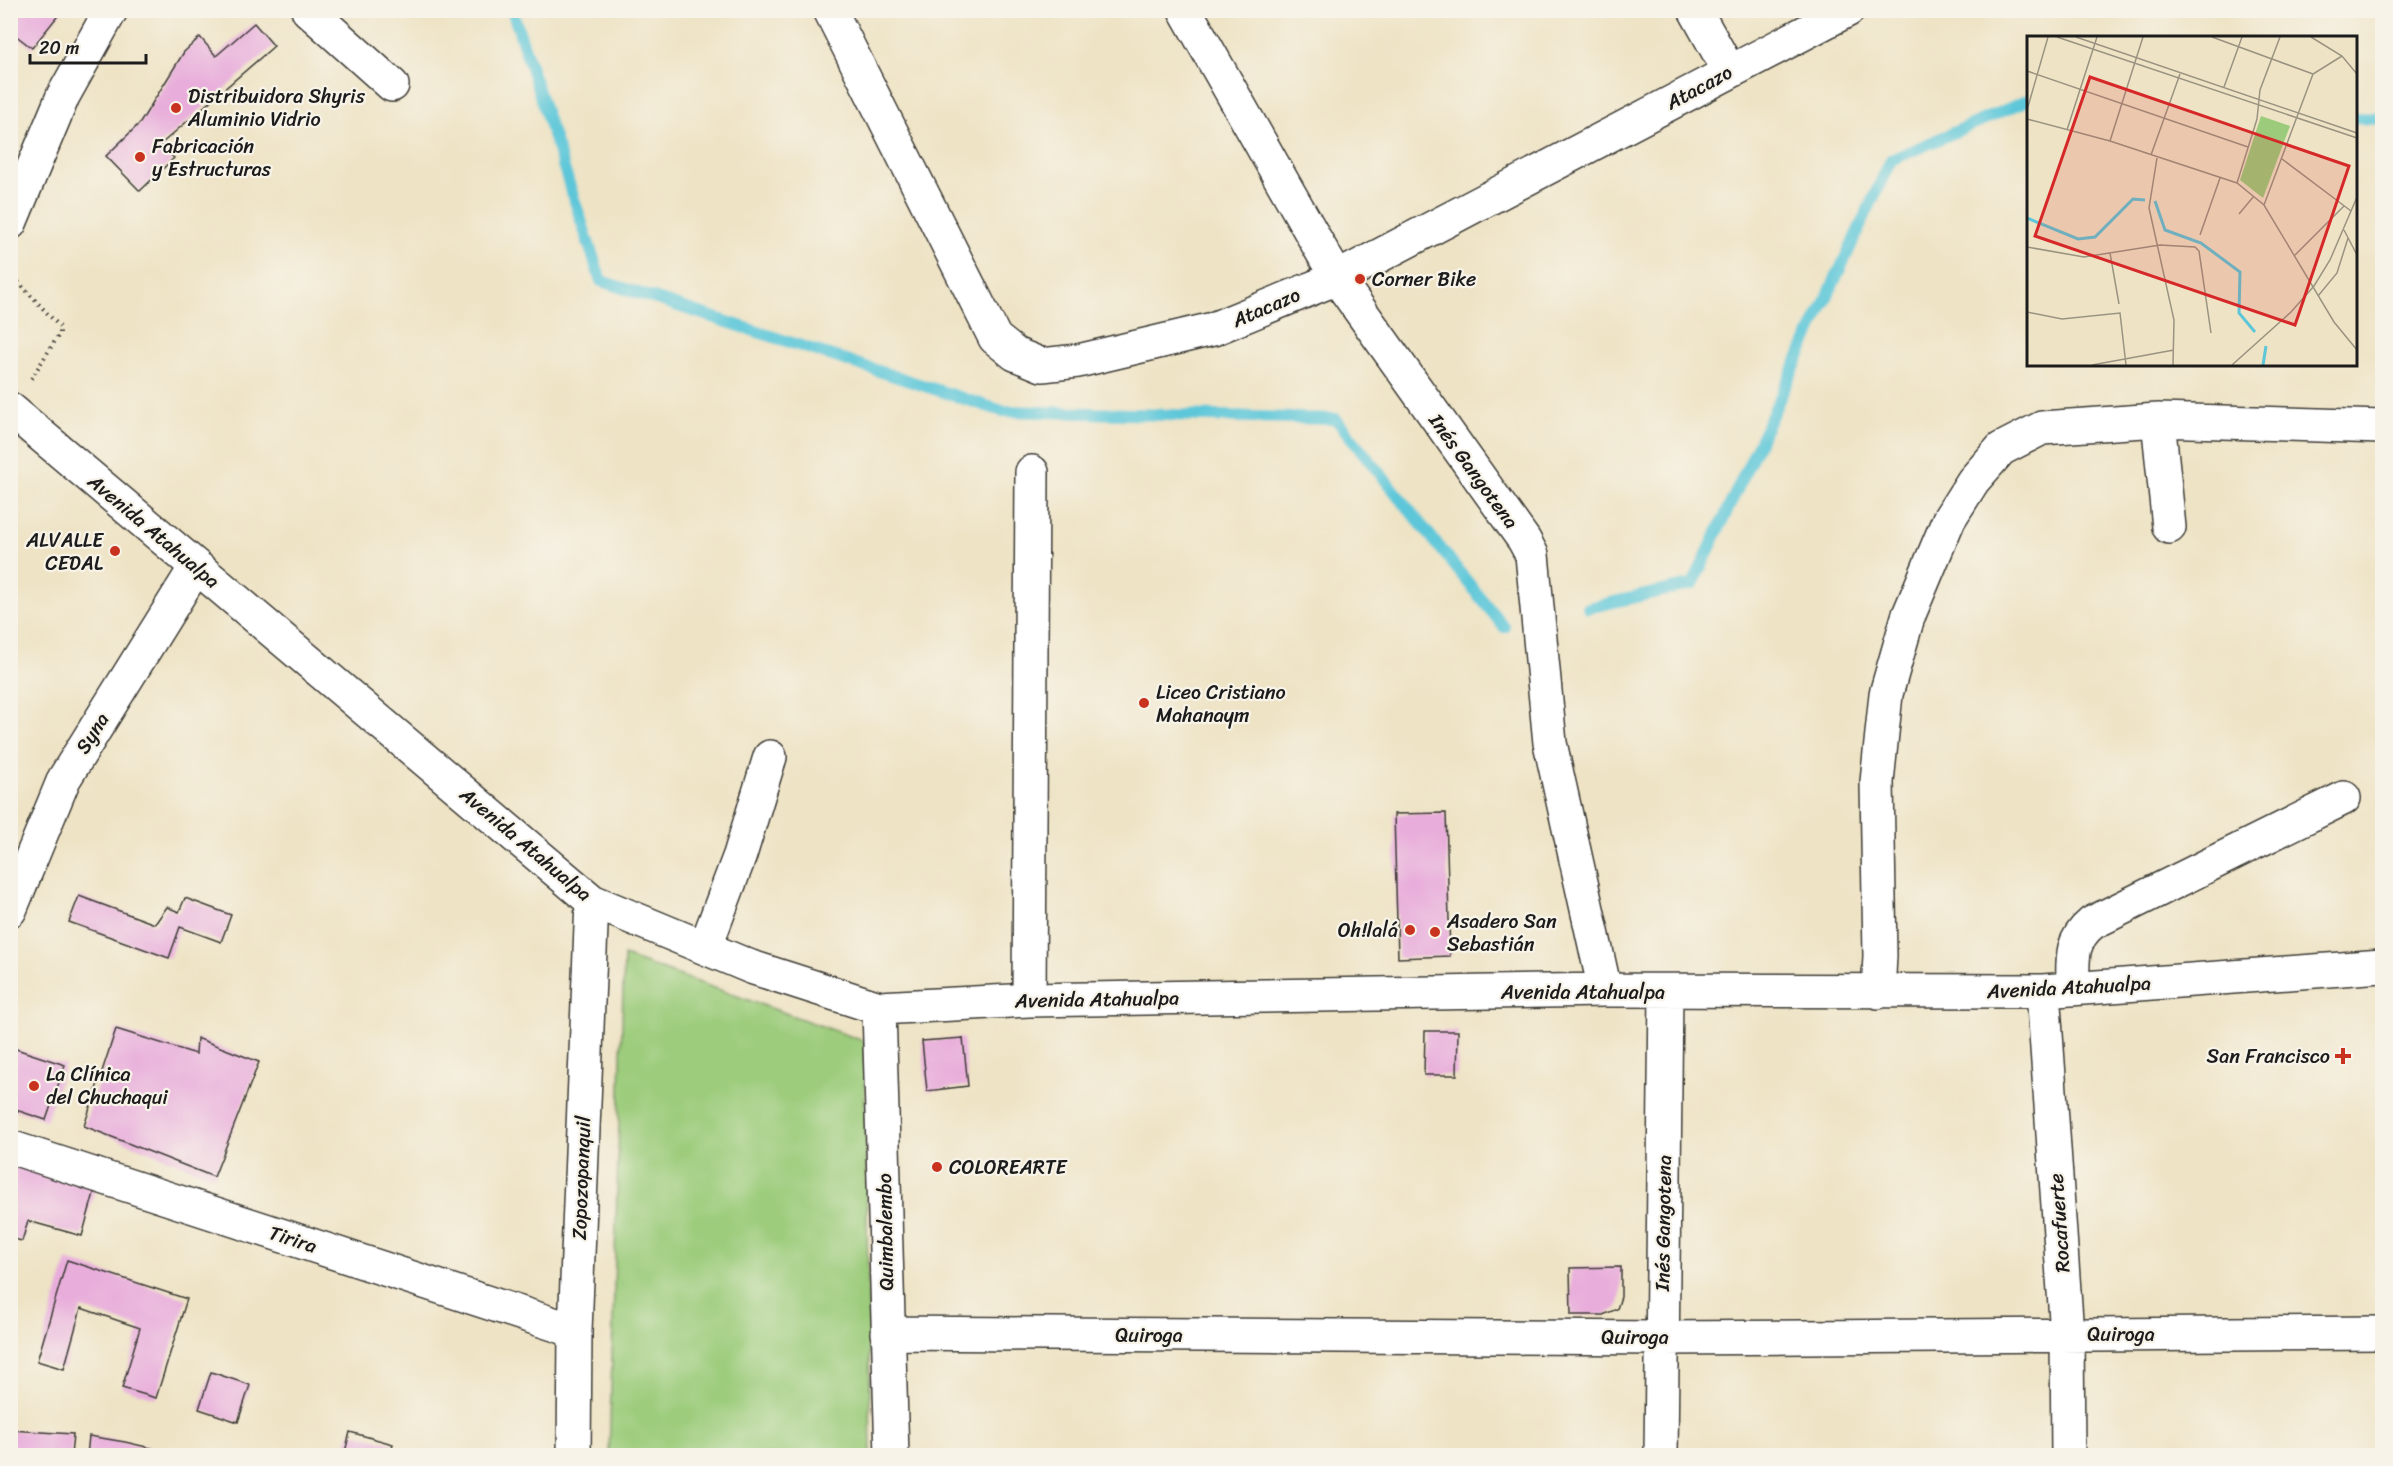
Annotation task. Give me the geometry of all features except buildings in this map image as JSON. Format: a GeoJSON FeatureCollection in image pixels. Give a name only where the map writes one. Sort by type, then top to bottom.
{"type":"FeatureCollection","features":[{"type":"Feature","properties":{"kind":"street"},"geometry":{"type":"LineString","coordinates":[[10,223],[63,96],[111,10]]}},
{"type":"Feature","properties":{"kind":"street"},"geometry":{"type":"LineString","coordinates":[[308,10],[392,85]]}},
{"type":"Feature","properties":{"kind":"street","name":"Atacazo"},"geometry":{"type":"LineString","coordinates":[[830,10],[995,338],[1015,354],[1042,365],[1078,361],[1214,329],[1337,278],[1848,10]]}},
{"type":"Feature","properties":{"kind":"street","name":"Inés Gangotena"},"geometry":{"type":"LineString","coordinates":[[1185,10],[1337,278],[1532,555],[1550,743],[1605,990]]}},
{"type":"Feature","properties":{"kind":"street"},"geometry":{"type":"LineString","coordinates":[[1695,10],[1729,71]]}},
{"type":"Feature","properties":{"kind":"street","name":"Avenida Atahualpa"},"geometry":{"type":"LineString","coordinates":[[11,410],[592,901],[751,967],[879,1008],[1029,1000],[1605,990],[1878,992],[2058,990],[2382,966]]}},
{"type":"Feature","properties":{"kind":"street"},"geometry":{"type":"LineString","coordinates":[[2158,420],[2169,527]]}},
{"type":"Feature","properties":{"kind":"street"},"geometry":{"type":"LineString","coordinates":[[1878,992],[1880,956],[1877,782],[1886,693],[1908,617],[1948,519],[1973,481],[2001,449],[2042,428],[2158,420],[2382,427]]}},
{"type":"Feature","properties":{"kind":"street"},"geometry":{"type":"LineString","coordinates":[[1029,1000],[1032,472]]}},
{"type":"Feature","properties":{"kind":"street","name":"Syna"},"geometry":{"type":"LineString","coordinates":[[10,910],[64,779],[196,567]]}},
{"type":"Feature","properties":{"kind":"street"},"geometry":{"type":"LineString","coordinates":[[705,948],[740,855],[770,757]]}},
{"type":"Feature","properties":{"kind":"street","name":"Rocafuerte"},"geometry":{"type":"LineString","coordinates":[[2068,1455],[2058,990],[2073,957],[2078,935],[2092,923],[2344,798]]}},
{"type":"Feature","properties":{"kind":"street","name":"Zopozopanquil"},"geometry":{"type":"LineString","coordinates":[[574,1455],[574,1331],[592,901]]}},
{"type":"Feature","properties":{"kind":"street","name":"Inés Gangotena"},"geometry":{"type":"LineString","coordinates":[[1661,1455],[1666,991]]}},
{"type":"Feature","properties":{"kind":"street","name":"Quimbalembo"},"geometry":{"type":"LineString","coordinates":[[879,1008],[892,1455]]}},
{"type":"Feature","properties":{"kind":"street","name":"Tirira"},"geometry":{"type":"LineString","coordinates":[[10,1147],[574,1331]]}},
{"type":"Feature","properties":{"kind":"street","name":"Quiroga"},"geometry":{"type":"LineString","coordinates":[[888,1333],[1662,1338],[2382,1334]]}},
{"type":"Feature","properties":{"kind":"path"},"geometry":{"type":"LineString","coordinates":[[10,273],[60,327],[60,333],[11,410]]}},
{"type":"Feature","properties":{"kind":"green space"},"geometry":{"type":"Polygon","coordinates":[[[624,956],[864,1041],[871,1455],[609,1456],[624,956]]]}},
{"type":"Feature","properties":{"kind":"waterway"},"geometry":{"type":"LineString","coordinates":[[512,10],[601,281],[1002,411],[1336,419],[1504,627]]}},
{"type":"Feature","properties":{"kind":"waterway"},"geometry":{"type":"LineString","coordinates":[[1588,608],[1693,584],[1891,160],[2027,100]]}},
{"type":"Feature","properties":{"kind":"waterway"},"geometry":{"type":"LineString","coordinates":[[2357,118],[2382,119]]}},
{"type":"Feature","properties":{"kind":"place","name":"Distribuidora Shyris Aluminio Vidrio"},"geometry":{"type":"Point","coordinates":[176,108]}},
{"type":"Feature","properties":{"kind":"place","name":"Fabricación y Estructuras"},"geometry":{"type":"Point","coordinates":[140,157]}},
{"type":"Feature","properties":{"kind":"place","name":"Corner Bike"},"geometry":{"type":"Point","coordinates":[1360,279]}},
{"type":"Feature","properties":{"kind":"place","name":"ALVALLE CEDAL"},"geometry":{"type":"Point","coordinates":[115,551]}},
{"type":"Feature","properties":{"kind":"place","name":"Liceo Cristiano Mahanaym"},"geometry":{"type":"Point","coordinates":[1144,703]}},
{"type":"Feature","properties":{"kind":"place","name":"Oh!lalá"},"geometry":{"type":"Point","coordinates":[1410,930]}},
{"type":"Feature","properties":{"kind":"place","name":"Asadero San Sebastián"},"geometry":{"type":"Point","coordinates":[1435,932]}},
{"type":"Feature","properties":{"kind":"place","name":"San Francisco"},"geometry":{"type":"Point","coordinates":[2343,1056]}},
{"type":"Feature","properties":{"kind":"place","name":"La Clínica del Chuchaqui"},"geometry":{"type":"Point","coordinates":[34,1086]}},
{"type":"Feature","properties":{"kind":"place","name":"COLOREARTE"},"geometry":{"type":"Point","coordinates":[937,1167]}}]}
